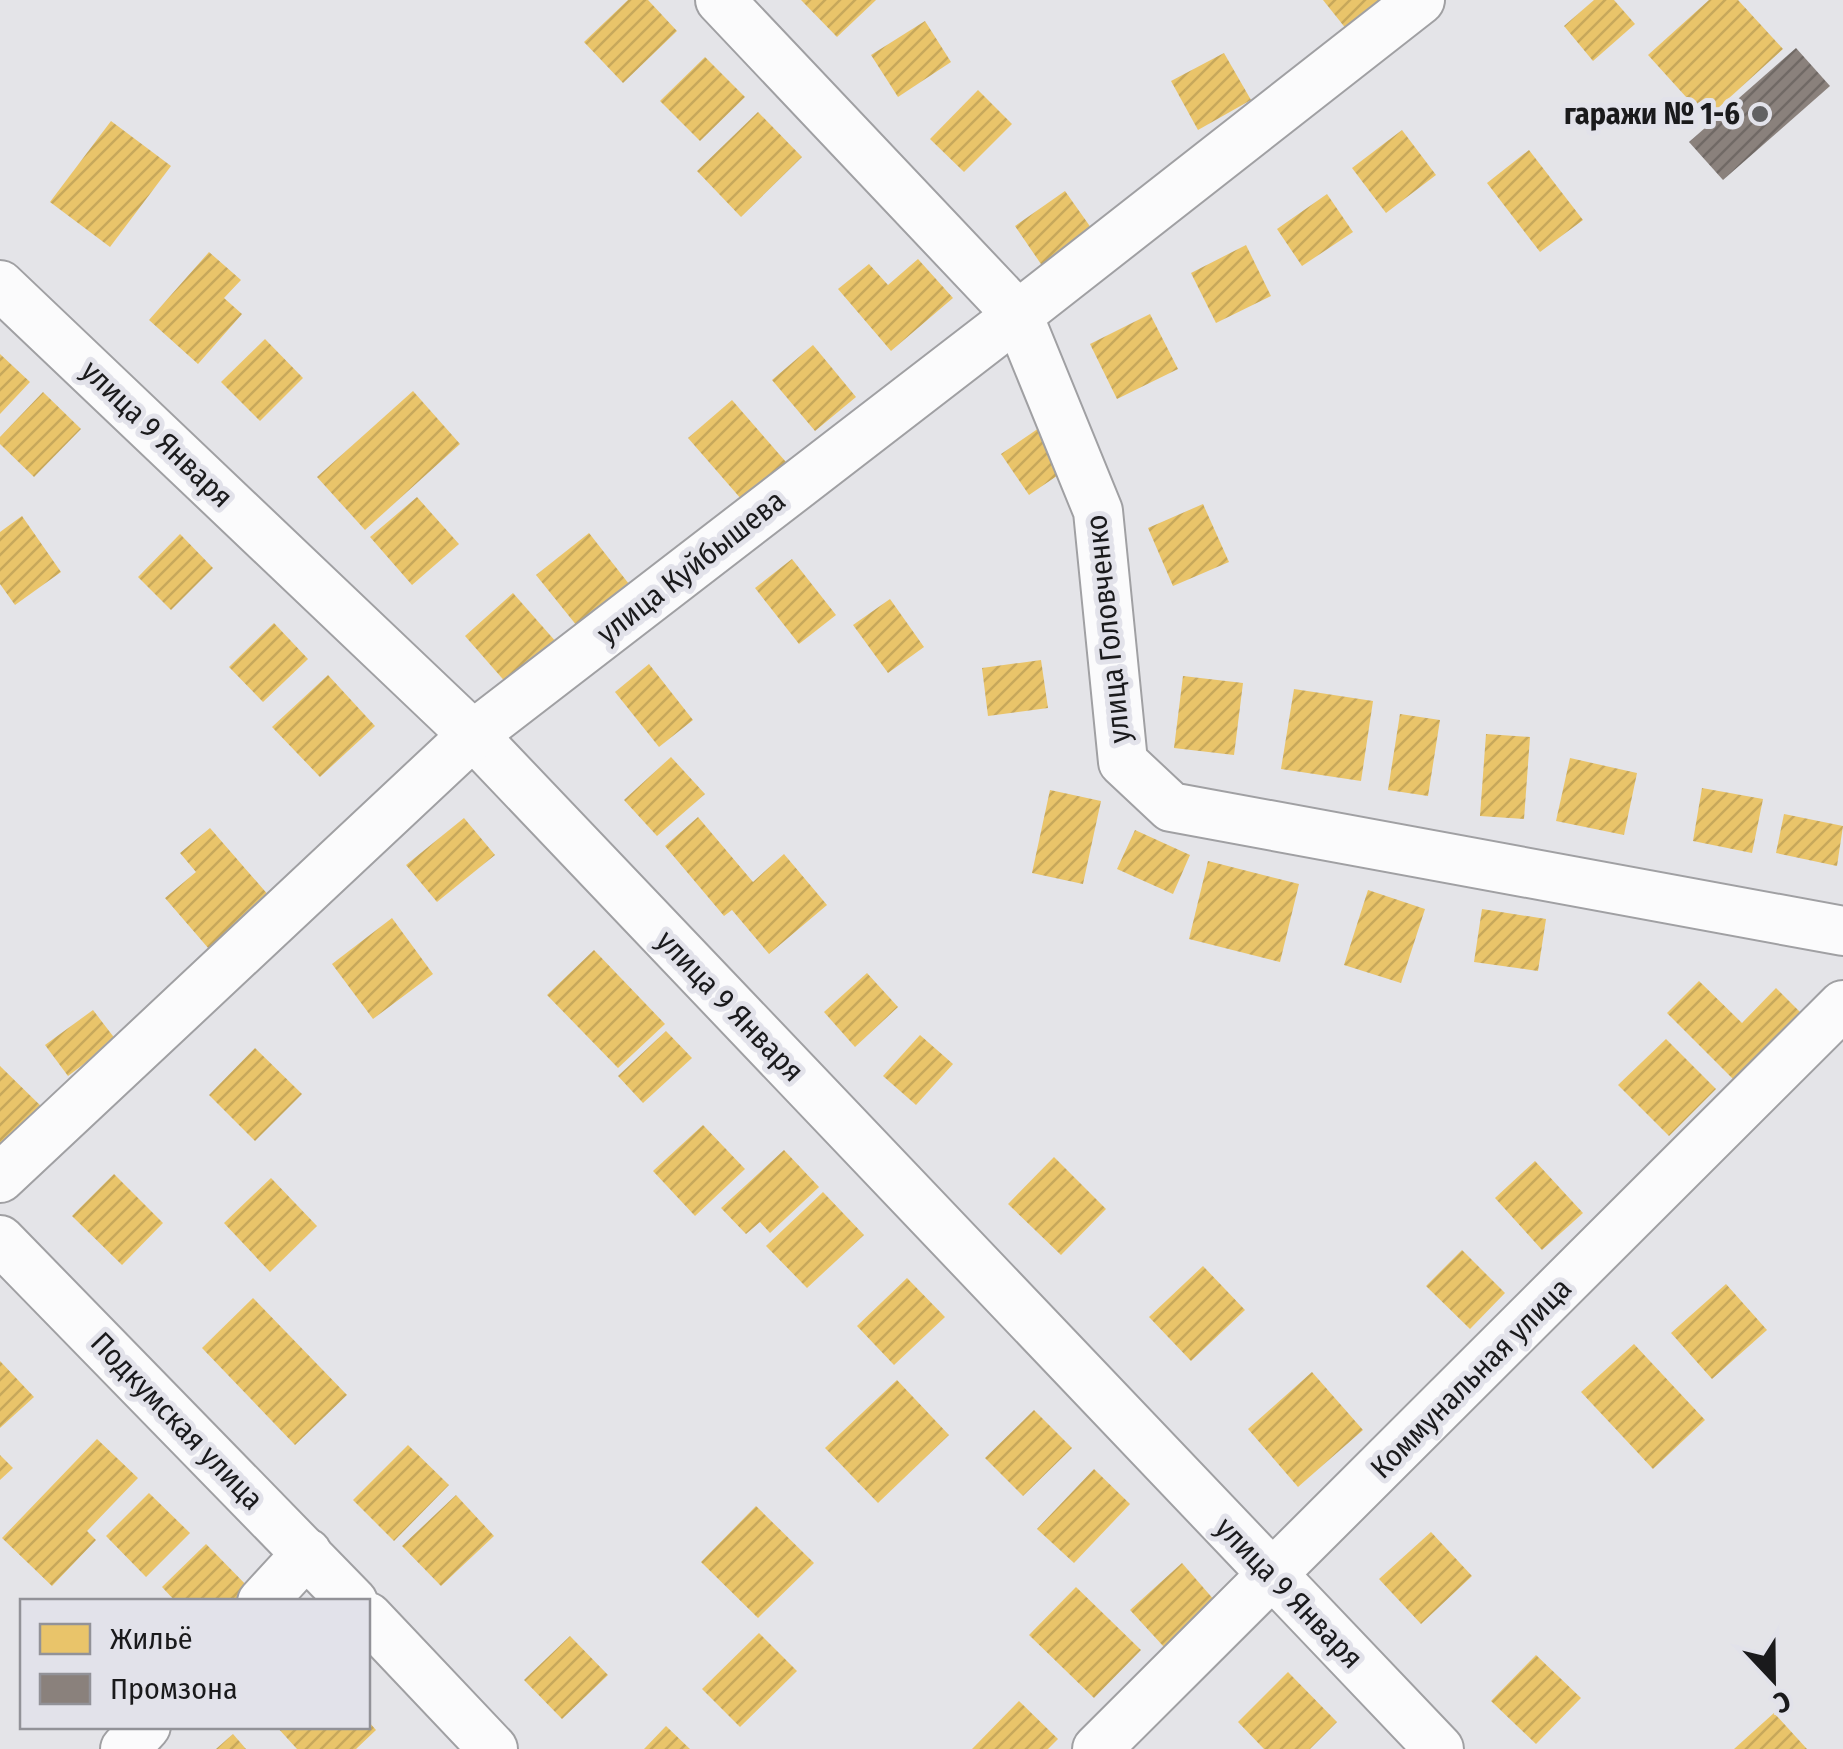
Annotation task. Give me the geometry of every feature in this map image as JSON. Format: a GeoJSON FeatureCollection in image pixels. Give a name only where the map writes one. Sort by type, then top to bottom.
{"type":"FeatureCollection","features":[{"type":"Feature","properties":{"kind":"street","name":"улица Головченко"},"geometry":{"type":"LineString","coordinates":[[720,0],[1018,315],[1098,512],[1123,762],[1171,807],[1843,931]]}},
{"type":"Feature","properties":{"kind":"street","name":"улица Куйбышева"},"geometry":{"type":"LineString","coordinates":[[0,1178],[472,735],[1420,0]]}},
{"type":"Feature","properties":{"kind":"street","name":"улица 9 Января"},"geometry":{"type":"LineString","coordinates":[[0,285],[472,735],[1439,1749]]}},
{"type":"Feature","properties":{"kind":"street","name":"Коммунальная улица"},"geometry":{"type":"LineString","coordinates":[[1097,1749],[1843,1005]]}},
{"type":"Feature","properties":{"kind":"street","name":"Подкумская улица"},"geometry":{"type":"LineString","coordinates":[[0,1240],[349,1599]]}},
{"type":"Feature","properties":{"kind":"street"},"geometry":{"type":"LineString","coordinates":[[265,1599],[306,1553]]}},
{"type":"Feature","properties":{"kind":"street"},"geometry":{"type":"LineString","coordinates":[[370,1619],[493,1749]]}},
{"type":"Feature","properties":{"kind":"street"},"geometry":{"type":"LineString","coordinates":[[125,1749],[143,1729]]}},
{"type":"Feature","properties":{"kind":"building: Жильё"},"geometry":{"type":"Polygon","coordinates":[[[628,0],[648,0],[677,31],[623,83],[584,42],[628,0]]]}},
{"type":"Feature","properties":{"kind":"building: Жильё"},"geometry":{"type":"Polygon","coordinates":[[[801,0],[876,0],[837,37],[801,0]]]}},
{"type":"Feature","properties":{"kind":"building: Жильё"},"geometry":{"type":"Polygon","coordinates":[[[1323,0],[1397,0],[1351,35],[1323,0]]]}},
{"type":"Feature","properties":{"kind":"building: Жильё"},"geometry":{"type":"Polygon","coordinates":[[[1594,0],[1614,0],[1635,24],[1593,61],[1564,26],[1594,0]]]}},
{"type":"Feature","properties":{"kind":"building: Жильё"},"geometry":{"type":"Polygon","coordinates":[[[1709,0],[1738,0],[1783,49],[1706,119],[1648,55],[1709,0]]]}},
{"type":"Feature","properties":{"kind":"building: Жильё"},"geometry":{"type":"Polygon","coordinates":[[[925,21],[951,62],[898,97],[871,55],[925,21]]]}},
{"type":"Feature","properties":{"kind":"building: Жильё"},"geometry":{"type":"Polygon","coordinates":[[[1224,53],[1251,100],[1198,130],[1171,81],[1224,53]]]}},
{"type":"Feature","properties":{"kind":"building: Жильё"},"geometry":{"type":"Polygon","coordinates":[[[705,57],[745,97],[700,141],[660,101],[705,57]]]}},
{"type":"Feature","properties":{"kind":"building: Жильё"},"geometry":{"type":"Polygon","coordinates":[[[978,90],[1012,124],[964,172],[930,139],[978,90]]]}},
{"type":"Feature","properties":{"kind":"building: Жильё"},"geometry":{"type":"Polygon","coordinates":[[[758,112],[802,157],[741,217],[697,171],[758,112]]]}},
{"type":"Feature","properties":{"kind":"building: Жильё"},"geometry":{"type":"Polygon","coordinates":[[[111,121],[171,166],[110,247],[50,202],[111,121]]]}},
{"type":"Feature","properties":{"kind":"building: Жильё"},"geometry":{"type":"Polygon","coordinates":[[[1402,130],[1436,175],[1386,213],[1352,168],[1402,130]]]}},
{"type":"Feature","properties":{"kind":"building: Жильё"},"geometry":{"type":"Polygon","coordinates":[[[1529,150],[1583,220],[1540,252],[1487,183],[1529,150]]]}},
{"type":"Feature","properties":{"kind":"building: Жильё"},"geometry":{"type":"Polygon","coordinates":[[[1065,191],[1094,232],[1043,267],[1015,226],[1065,191]]]}},
{"type":"Feature","properties":{"kind":"building: Жильё"},"geometry":{"type":"Polygon","coordinates":[[[1327,194],[1353,232],[1302,266],[1277,229],[1327,194]]]}},
{"type":"Feature","properties":{"kind":"building: Жильё"},"geometry":{"type":"Polygon","coordinates":[[[1246,245],[1271,296],[1216,323],[1191,273],[1246,245]]]}},
{"type":"Feature","properties":{"kind":"building: Жильё"},"geometry":{"type":"Polygon","coordinates":[[[209,252],[241,280],[224,298],[242,314],[198,364],[149,320],[209,252]]]}},
{"type":"Feature","properties":{"kind":"building: Жильё"},"geometry":{"type":"Polygon","coordinates":[[[918,259],[953,298],[891,351],[838,289],[869,264],[888,285],[918,259]]]}},
{"type":"Feature","properties":{"kind":"building: Жильё"},"geometry":{"type":"Polygon","coordinates":[[[1150,314],[1178,369],[1117,399],[1090,344],[1150,314]]]}},
{"type":"Feature","properties":{"kind":"building: Жильё"},"geometry":{"type":"Polygon","coordinates":[[[265,339],[303,378],[260,421],[221,382],[265,339]]]}},
{"type":"Feature","properties":{"kind":"building: Жильё"},"geometry":{"type":"Polygon","coordinates":[[[813,345],[856,397],[815,431],[772,380],[813,345]]]}},
{"type":"Feature","properties":{"kind":"building: Жильё"},"geometry":{"type":"Polygon","coordinates":[[[0,354],[30,382],[0,414],[0,354]]]}},
{"type":"Feature","properties":{"kind":"building: Жильё"},"geometry":{"type":"Polygon","coordinates":[[[413,391],[460,444],[365,530],[317,477],[413,391]]]}},
{"type":"Feature","properties":{"kind":"building: Жильё"},"geometry":{"type":"Polygon","coordinates":[[[43,392],[81,429],[34,477],[0,444],[0,437],[43,392]]]}},
{"type":"Feature","properties":{"kind":"building: Жильё"},"geometry":{"type":"Polygon","coordinates":[[[732,400],[786,462],[742,500],[688,438],[732,400]]]}},
{"type":"Feature","properties":{"kind":"building: Жильё"},"geometry":{"type":"Polygon","coordinates":[[[1042,426],[1070,467],[1029,495],[1001,454],[1042,426]]]}},
{"type":"Feature","properties":{"kind":"building: Жильё"},"geometry":{"type":"Polygon","coordinates":[[[417,497],[459,544],[412,585],[370,537],[417,497]]]}},
{"type":"Feature","properties":{"kind":"building: Жильё"},"geometry":{"type":"Polygon","coordinates":[[[1203,504],[1229,562],[1173,586],[1148,528],[1203,504]]]}},
{"type":"Feature","properties":{"kind":"building: Жильё"},"geometry":{"type":"Polygon","coordinates":[[[22,516],[61,572],[15,605],[0,584],[0,532],[22,516]]]}},
{"type":"Feature","properties":{"kind":"building: Жильё"},"geometry":{"type":"Polygon","coordinates":[[[589,533],[629,584],[577,626],[536,575],[589,533]]]}},
{"type":"Feature","properties":{"kind":"building: Жильё"},"geometry":{"type":"Polygon","coordinates":[[[180,534],[213,568],[171,610],[138,577],[180,534]]]}},
{"type":"Feature","properties":{"kind":"building: Жильё"},"geometry":{"type":"Polygon","coordinates":[[[792,559],[836,615],[799,644],[755,588],[792,559]]]}},
{"type":"Feature","properties":{"kind":"building: Жильё"},"geometry":{"type":"Polygon","coordinates":[[[513,593],[557,643],[508,685],[465,636],[513,593]]]}},
{"type":"Feature","properties":{"kind":"building: Жильё"},"geometry":{"type":"Polygon","coordinates":[[[890,599],[924,647],[888,673],[853,625],[890,599]]]}},
{"type":"Feature","properties":{"kind":"building: Жильё"},"geometry":{"type":"Polygon","coordinates":[[[274,623],[308,659],[263,702],[229,667],[274,623]]]}},
{"type":"Feature","properties":{"kind":"building: Жильё"},"geometry":{"type":"Polygon","coordinates":[[[1041,660],[1048,708],[988,716],[982,668],[1041,660]]]}},
{"type":"Feature","properties":{"kind":"building: Жильё"},"geometry":{"type":"Polygon","coordinates":[[[649,664],[693,720],[659,747],[615,692],[649,664]]]}},
{"type":"Feature","properties":{"kind":"building: Жильё"},"geometry":{"type":"Polygon","coordinates":[[[328,675],[375,726],[320,777],[272,727],[328,675]]]}},
{"type":"Feature","properties":{"kind":"building: Жильё"},"geometry":{"type":"Polygon","coordinates":[[[1183,676],[1243,683],[1234,755],[1174,748],[1183,676]]]}},
{"type":"Feature","properties":{"kind":"building: Жильё"},"geometry":{"type":"Polygon","coordinates":[[[1294,689],[1373,701],[1361,781],[1281,769],[1294,689]]]}},
{"type":"Feature","properties":{"kind":"building: Жильё"},"geometry":{"type":"Polygon","coordinates":[[[1400,714],[1440,720],[1428,796],[1388,790],[1400,714]]]}},
{"type":"Feature","properties":{"kind":"building: Жильё"},"geometry":{"type":"Polygon","coordinates":[[[1486,734],[1530,737],[1524,819],[1480,816],[1486,734]]]}},
{"type":"Feature","properties":{"kind":"building: Жильё"},"geometry":{"type":"Polygon","coordinates":[[[671,757],[705,794],[657,836],[624,800],[671,757]]]}},
{"type":"Feature","properties":{"kind":"building: Жильё"},"geometry":{"type":"Polygon","coordinates":[[[1570,758],[1637,773],[1624,835],[1556,821],[1570,758]]]}},
{"type":"Feature","properties":{"kind":"building: Жильё"},"geometry":{"type":"Polygon","coordinates":[[[1702,788],[1763,799],[1752,853],[1693,841],[1702,788]]]}},
{"type":"Feature","properties":{"kind":"building: Жильё"},"geometry":{"type":"Polygon","coordinates":[[[1050,790],[1101,801],[1083,884],[1032,873],[1050,790]]]}},
{"type":"Feature","properties":{"kind":"building: Жильё"},"geometry":{"type":"Polygon","coordinates":[[[1784,814],[1843,826],[1837,866],[1776,853],[1784,814]]]}},
{"type":"Feature","properties":{"kind":"building: Жильё"},"geometry":{"type":"Polygon","coordinates":[[[698,817],[753,882],[784,854],[827,905],[769,954],[732,910],[724,916],[665,846],[698,817]]]}},
{"type":"Feature","properties":{"kind":"building: Жильё"},"geometry":{"type":"Polygon","coordinates":[[[464,818],[495,855],[437,902],[406,865],[464,818]]]}},
{"type":"Feature","properties":{"kind":"building: Жильё"},"geometry":{"type":"Polygon","coordinates":[[[210,828],[270,897],[209,949],[165,898],[196,872],[180,853],[210,828]]]}},
{"type":"Feature","properties":{"kind":"building: Жильё"},"geometry":{"type":"Polygon","coordinates":[[[1135,830],[1190,855],[1173,894],[1117,869],[1135,830]]]}},
{"type":"Feature","properties":{"kind":"building: Жильё"},"geometry":{"type":"Polygon","coordinates":[[[1208,861],[1299,884],[1280,962],[1189,939],[1208,861]]]}},
{"type":"Feature","properties":{"kind":"building: Жильё"},"geometry":{"type":"Polygon","coordinates":[[[1368,890],[1425,909],[1401,983],[1344,965],[1368,890]]]}},
{"type":"Feature","properties":{"kind":"building: Жильё"},"geometry":{"type":"Polygon","coordinates":[[[1482,909],[1546,919],[1538,971],[1474,962],[1482,909]]]}},
{"type":"Feature","properties":{"kind":"building: Жильё"},"geometry":{"type":"Polygon","coordinates":[[[392,918],[433,974],[373,1019],[332,964],[392,918]]]}},
{"type":"Feature","properties":{"kind":"building: Жильё"},"geometry":{"type":"Polygon","coordinates":[[[594,950],[665,1024],[618,1068],[547,995],[594,950]]]}},
{"type":"Feature","properties":{"kind":"building: Жильё"},"geometry":{"type":"Polygon","coordinates":[[[867,973],[898,1007],[855,1047],[824,1012],[867,973]]]}},
{"type":"Feature","properties":{"kind":"building: Жильё"},"geometry":{"type":"Polygon","coordinates":[[[1699,981],[1742,1023],[1776,988],[1802,1014],[1735,1081],[1667,1013],[1699,981]]]}},
{"type":"Feature","properties":{"kind":"building: Жильё"},"geometry":{"type":"Polygon","coordinates":[[[93,1010],[116,1040],[68,1076],[45,1045],[93,1010]]]}},
{"type":"Feature","properties":{"kind":"building: Жильё"},"geometry":{"type":"Polygon","coordinates":[[[666,1031],[692,1058],[643,1103],[618,1076],[666,1031]]]}},
{"type":"Feature","properties":{"kind":"building: Жильё"},"geometry":{"type":"Polygon","coordinates":[[[920,1035],[953,1064],[916,1105],[883,1076],[920,1035]]]}},
{"type":"Feature","properties":{"kind":"building: Жильё"},"geometry":{"type":"Polygon","coordinates":[[[1666,1039],[1716,1089],[1669,1136],[1618,1085],[1666,1039]]]}},
{"type":"Feature","properties":{"kind":"building: Жильё"},"geometry":{"type":"Polygon","coordinates":[[[255,1048],[302,1094],[255,1141],[209,1095],[255,1048]]]}},
{"type":"Feature","properties":{"kind":"building: Жильё"},"geometry":{"type":"Polygon","coordinates":[[[0,1066],[46,1111],[0,1147],[0,1066]]]}},
{"type":"Feature","properties":{"kind":"building: Жильё"},"geometry":{"type":"Polygon","coordinates":[[[703,1125],[745,1169],[695,1216],[653,1171],[703,1125]]]}},
{"type":"Feature","properties":{"kind":"building: Жильё"},"geometry":{"type":"Polygon","coordinates":[[[784,1150],[819,1187],[770,1233],[760,1222],[746,1234],[721,1208],[784,1150]]]}},
{"type":"Feature","properties":{"kind":"building: Жильё"},"geometry":{"type":"Polygon","coordinates":[[[1054,1157],[1106,1209],[1061,1255],[1008,1204],[1054,1157]]]}},
{"type":"Feature","properties":{"kind":"building: Жильё"},"geometry":{"type":"Polygon","coordinates":[[[1535,1161],[1583,1213],[1542,1250],[1495,1198],[1535,1161]]]}},
{"type":"Feature","properties":{"kind":"building: Жильё"},"geometry":{"type":"Polygon","coordinates":[[[114,1174],[163,1223],[122,1265],[72,1216],[114,1174]]]}},
{"type":"Feature","properties":{"kind":"building: Жильё"},"geometry":{"type":"Polygon","coordinates":[[[271,1178],[317,1226],[270,1272],[224,1223],[271,1178]]]}},
{"type":"Feature","properties":{"kind":"building: Жильё"},"geometry":{"type":"Polygon","coordinates":[[[823,1192],[864,1235],[807,1288],[766,1246],[823,1192]]]}},
{"type":"Feature","properties":{"kind":"building: Жильё"},"geometry":{"type":"Polygon","coordinates":[[[1462,1250],[1505,1293],[1470,1329],[1426,1286],[1462,1250]]]}},
{"type":"Feature","properties":{"kind":"building: Жильё"},"geometry":{"type":"Polygon","coordinates":[[[1203,1266],[1245,1310],[1191,1361],[1149,1317],[1203,1266]]]}},
{"type":"Feature","properties":{"kind":"building: Жильё"},"geometry":{"type":"Polygon","coordinates":[[[907,1278],[945,1317],[894,1365],[857,1326],[907,1278]]]}},
{"type":"Feature","properties":{"kind":"building: Жильё"},"geometry":{"type":"Polygon","coordinates":[[[1726,1284],[1767,1330],[1712,1379],[1671,1333],[1726,1284]]]}},
{"type":"Feature","properties":{"kind":"building: Жильё"},"geometry":{"type":"Polygon","coordinates":[[[253,1298],[347,1395],[295,1445],[202,1348],[253,1298]]]}},
{"type":"Feature","properties":{"kind":"building: Жильё"},"geometry":{"type":"Polygon","coordinates":[[[1634,1344],[1705,1420],[1653,1469],[1581,1392],[1634,1344]]]}},
{"type":"Feature","properties":{"kind":"building: Жильё"},"geometry":{"type":"Polygon","coordinates":[[[0,1361],[34,1397],[0,1428],[0,1361]]]}},
{"type":"Feature","properties":{"kind":"building: Жильё"},"geometry":{"type":"Polygon","coordinates":[[[1312,1372],[1363,1430],[1298,1487],[1248,1429],[1312,1372]]]}},
{"type":"Feature","properties":{"kind":"building: Жильё"},"geometry":{"type":"Polygon","coordinates":[[[897,1380],[949,1435],[878,1503],[825,1448],[897,1380]]]}},
{"type":"Feature","properties":{"kind":"building: Жильё"},"geometry":{"type":"Polygon","coordinates":[[[1034,1410],[1072,1448],[1023,1496],[985,1458],[1034,1410]]]}},
{"type":"Feature","properties":{"kind":"building: Жильё"},"geometry":{"type":"Polygon","coordinates":[[[97,1439],[138,1478],[87,1531],[96,1540],[52,1586],[2,1538],[97,1439]]]}},
{"type":"Feature","properties":{"kind":"building: Жильё"},"geometry":{"type":"Polygon","coordinates":[[[408,1445],[449,1485],[394,1541],[353,1500],[408,1445]]]}},
{"type":"Feature","properties":{"kind":"building: Жильё"},"geometry":{"type":"Polygon","coordinates":[[[0,1455],[13,1468],[0,1480],[0,1455]]]}},
{"type":"Feature","properties":{"kind":"building: Жильё"},"geometry":{"type":"Polygon","coordinates":[[[1094,1469],[1130,1504],[1074,1563],[1037,1529],[1094,1469]]]}},
{"type":"Feature","properties":{"kind":"building: Жильё"},"geometry":{"type":"Polygon","coordinates":[[[149,1493],[190,1533],[146,1577],[106,1536],[149,1493]]]}},
{"type":"Feature","properties":{"kind":"building: Жильё"},"geometry":{"type":"Polygon","coordinates":[[[456,1495],[494,1536],[441,1586],[402,1546],[456,1495]]]}},
{"type":"Feature","properties":{"kind":"building: Жильё"},"geometry":{"type":"Polygon","coordinates":[[[756,1506],[814,1563],[758,1618],[701,1562],[756,1506]]]}},
{"type":"Feature","properties":{"kind":"building: Жильё"},"geometry":{"type":"Polygon","coordinates":[[[1431,1532],[1472,1576],[1421,1624],[1379,1579],[1431,1532]]]}},
{"type":"Feature","properties":{"kind":"building: Жильё"},"geometry":{"type":"Polygon","coordinates":[[[206,1544],[255,1594],[251,1599],[173,1599],[162,1587],[206,1544]]]}},
{"type":"Feature","properties":{"kind":"building: Жильё"},"geometry":{"type":"Polygon","coordinates":[[[1182,1563],[1215,1601],[1164,1647],[1130,1610],[1182,1563]]]}},
{"type":"Feature","properties":{"kind":"building: Жильё"},"geometry":{"type":"Polygon","coordinates":[[[1076,1587],[1141,1650],[1094,1698],[1029,1635],[1076,1587]]]}},
{"type":"Feature","properties":{"kind":"building: Жильё"},"geometry":{"type":"Polygon","coordinates":[[[759,1633],[797,1671],[740,1727],[702,1689],[759,1633]]]}},
{"type":"Feature","properties":{"kind":"building: Жильё"},"geometry":{"type":"Polygon","coordinates":[[[570,1636],[608,1675],[562,1719],[524,1680],[570,1636]]]}},
{"type":"Feature","properties":{"kind":"building: Жильё"},"geometry":{"type":"Polygon","coordinates":[[[1536,1655],[1581,1698],[1536,1744],[1491,1701],[1536,1655]]]}},
{"type":"Feature","properties":{"kind":"building: Жильё"},"geometry":{"type":"Polygon","coordinates":[[[1288,1672],[1337,1722],[1310,1749],[1264,1749],[1238,1722],[1288,1672]]]}},
{"type":"Feature","properties":{"kind":"building: Жильё"},"geometry":{"type":"Polygon","coordinates":[[[1019,1701],[1058,1739],[1048,1749],[972,1749],[1019,1701]]]}},
{"type":"Feature","properties":{"kind":"building: Жильё"},"geometry":{"type":"Polygon","coordinates":[[[1774,1713],[1807,1749],[1734,1749],[1774,1713]]]}},
{"type":"Feature","properties":{"kind":"building: Жильё"},"geometry":{"type":"Polygon","coordinates":[[[370,1723],[376,1730],[356,1749],[297,1749],[279,1729],[370,1729],[370,1723]]]}},
{"type":"Feature","properties":{"kind":"building: Жильё"},"geometry":{"type":"Polygon","coordinates":[[[666,1726],[690,1749],[644,1749],[666,1726]]]}},
{"type":"Feature","properties":{"kind":"building: Жильё"},"geometry":{"type":"Polygon","coordinates":[[[233,1734],[246,1749],[216,1749],[233,1734]]]}},
{"type":"Feature","properties":{"kind":"building: Промзона","name":"гаражи № 1-6"},"geometry":{"type":"Polygon","coordinates":[[[1796,48],[1830,86],[1723,180],[1689,142],[1796,48]]]}},
{"type":"Feature","properties":{"kind":"place","name":"гаражи № 1-6"},"geometry":{"type":"Point","coordinates":[1760,114]}}]}
